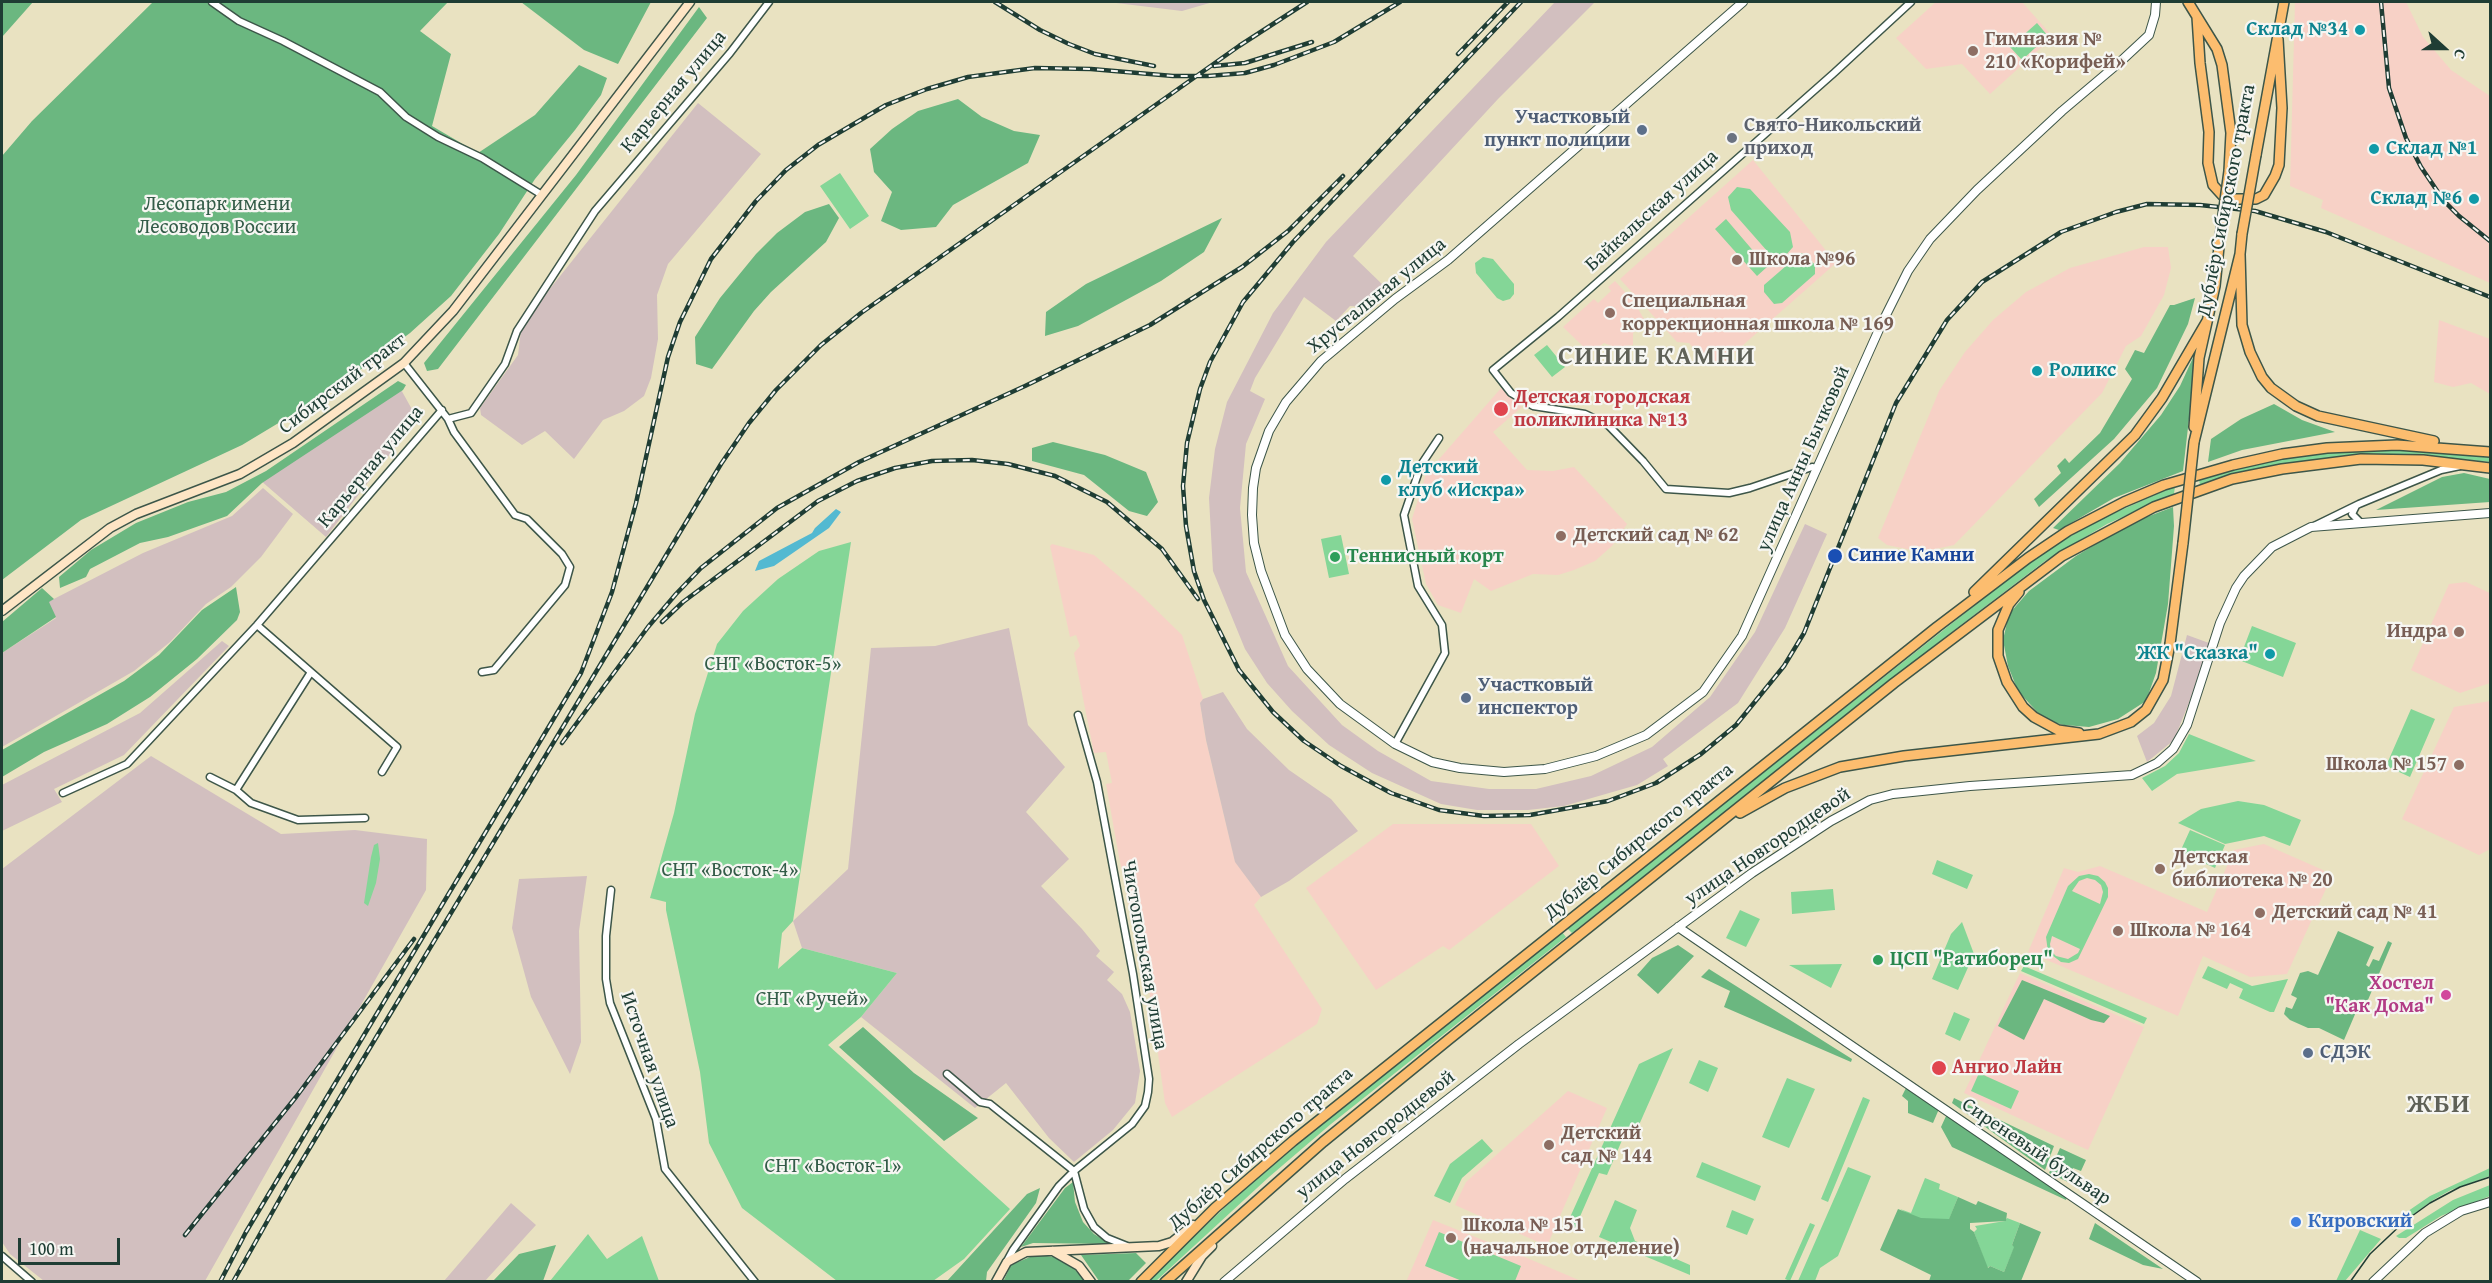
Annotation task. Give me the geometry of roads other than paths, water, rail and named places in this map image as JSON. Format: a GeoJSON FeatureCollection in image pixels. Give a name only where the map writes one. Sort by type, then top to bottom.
{"type":"FeatureCollection","features":[{"type":"Feature","properties":{"kind":"main road","name":"Сибирский тракт"},"geometry":{"type":"LineString","coordinates":[[2,611],[110,528],[136,514],[240,474],[292,443],[404,363],[453,311],[690,2]]}},
{"type":"Feature","properties":{"kind":"main road","name":"Дублёр Сибирского тракта"},"geometry":{"type":"LineString","coordinates":[[1698,840],[1753,805],[1785,788],[1839,767],[1904,756],[2099,734],[2131,722],[2146,710],[2159,689],[2167,665],[2183,543],[2194,442],[2194,404],[2199,358],[2215,286],[2229,171],[2231,133],[2222,65],[2217,49],[2188,2]]}},
{"type":"Feature","properties":{"kind":"main road","name":"Дублёр Сибирского тракта"},"geometry":{"type":"LineString","coordinates":[[2194,442],[2240,254],[2266,90],[2284,2]]}},
{"type":"Feature","properties":{"kind":"main road"},"geometry":{"type":"LineString","coordinates":[[2197,17],[2199,63],[2209,132],[2208,164],[2212,185],[2223,196],[2231,199],[2256,199],[2264,195],[2279,165],[2282,108],[2278,39]]}},
{"type":"Feature","properties":{"kind":"main road"},"geometry":{"type":"LineString","coordinates":[[2240,254],[2240,306],[2246,339],[2262,376],[2285,399],[2306,412],[2342,423],[2490,452]]}},
{"type":"Feature","properties":{"kind":"main road","name":"Дублёр Сибирского тракта"},"geometry":{"type":"LineString","coordinates":[[1937,627],[2120,452],[2154,412],[2207,321]]}},
{"type":"Feature","properties":{"kind":"main road","name":"Дублёр Сибирского тракта"},"geometry":{"type":"LineString","coordinates":[[1141,1281],[1215,1208],[1355,1091],[1937,627],[2028,558],[2068,531],[2124,502],[2164,485],[2233,465],[2282,454],[2327,448],[2397,445],[2472,449]]}},
{"type":"Feature","properties":{"kind":"main road","name":"Дублёр Сибирского тракта"},"geometry":{"type":"LineString","coordinates":[[1165,1281],[1332,1135],[1894,683],[2062,556],[2154,507],[2232,479],[2282,469],[2361,459],[2468,464],[2490,468]]}},
{"type":"Feature","properties":{"kind":"main road","name":"Дублёр Сибирского тракта"},"geometry":{"type":"LineString","coordinates":[[2097,536],[2013,598],[2000,621],[1997,646],[2007,682],[2019,702],[2034,717],[2058,730],[2099,734]]}},
{"type":"Feature","properties":{"kind":"main road"},"geometry":{"type":"LineString","coordinates":[[1186,1281],[1202,1256],[1256,1200]]}},
{"type":"Feature","properties":{"kind":"main road"},"geometry":{"type":"LineString","coordinates":[[996,1281],[1007,1262],[1026,1252],[1134,1248],[1159,1246],[1172,1242],[1215,1208]]}},
{"type":"Feature","properties":{"kind":"main road"},"geometry":{"type":"LineString","coordinates":[[1047,1250],[1074,1262],[1086,1272],[1091,1281]]}},
{"type":"Feature","properties":{"kind":"street"},"geometry":{"type":"LineString","coordinates":[[212,2],[239,21],[283,41],[380,92],[406,117],[438,137],[482,158],[542,195]]}},
{"type":"Feature","properties":{"kind":"street","name":"Карьерная улица"},"geometry":{"type":"LineString","coordinates":[[63,793],[127,764],[257,625],[442,410],[448,419],[471,412],[506,364],[517,332],[595,211],[730,53],[769,2]]}},
{"type":"Feature","properties":{"kind":"street","name":"Хрустальная улица"},"geometry":{"type":"LineString","coordinates":[[1395,744],[1340,704],[1307,669],[1285,636],[1261,571],[1254,543],[1252,488],[1256,468],[1269,431],[1291,395],[1321,361],[1395,299],[1448,260],[1743,2]]}},
{"type":"Feature","properties":{"kind":"street","name":"Байкальская улица"},"geometry":{"type":"LineString","coordinates":[[1817,468],[1812,467],[1729,493],[1666,489],[1608,425],[1585,414],[1533,406],[1511,393],[1493,370],[1558,317],[1911,2]]}},
{"type":"Feature","properties":{"kind":"street","name":"улица Анны Бычковой"},"geometry":{"type":"LineString","coordinates":[[1395,744],[1432,762],[1460,768],[1504,772],[1545,769],[1596,756],[1646,735],[1703,692],[1742,636],[1881,325],[1908,271],[1939,229],[2001,167],[2149,35],[2156,2]]}},
{"type":"Feature","properties":{"kind":"street"},"geometry":{"type":"LineString","coordinates":[[404,363],[442,410]]}},
{"type":"Feature","properties":{"kind":"street"},"geometry":{"type":"LineString","coordinates":[[448,419],[454,432],[515,515],[527,519],[562,554],[570,567],[565,585],[494,670],[482,672]]}},
{"type":"Feature","properties":{"kind":"street"},"geometry":{"type":"LineString","coordinates":[[1395,744],[1445,653],[1442,625],[1418,586],[1404,515],[1421,465],[1439,438]]}},
{"type":"Feature","properties":{"kind":"street"},"geometry":{"type":"LineString","coordinates":[[2311,527],[2358,504],[2441,470],[2468,464]]}},
{"type":"Feature","properties":{"kind":"street"},"geometry":{"type":"LineString","coordinates":[[2358,504],[2352,514],[2360,522]]}},
{"type":"Feature","properties":{"kind":"street","name":"улица Новгородцевой"},"geometry":{"type":"LineString","coordinates":[[1224,1281],[1354,1172],[1519,1044],[1678,927],[1831,821],[1870,800],[1920,790],[2132,775],[2157,763],[2173,749],[2187,725],[2220,623],[2244,576],[2272,547],[2311,527],[2490,513]]}},
{"type":"Feature","properties":{"kind":"street"},"geometry":{"type":"LineString","coordinates":[[257,625],[397,747],[382,772]]}},
{"type":"Feature","properties":{"kind":"street"},"geometry":{"type":"LineString","coordinates":[[236,790],[311,672]]}},
{"type":"Feature","properties":{"kind":"street","name":"Чистопольская улица"},"geometry":{"type":"LineString","coordinates":[[1007,1262],[1052,1195],[1074,1171],[1132,1124],[1145,1106],[1149,1086],[1132,974],[1097,782],[1078,716]]}},
{"type":"Feature","properties":{"kind":"street"},"geometry":{"type":"LineString","coordinates":[[210,777],[236,790],[251,803],[298,820],[364,818]]}},
{"type":"Feature","properties":{"kind":"street","name":"Источная улица"},"geometry":{"type":"LineString","coordinates":[[611,890],[606,936],[606,979],[610,1003],[656,1119],[665,1169],[755,1281]]}},
{"type":"Feature","properties":{"kind":"street","name":"Сиреневый бульвар"},"geometry":{"type":"LineString","coordinates":[[1678,927],[2198,1281]]}},
{"type":"Feature","properties":{"kind":"street"},"geometry":{"type":"LineString","coordinates":[[947,1074],[980,1102],[990,1104],[1074,1171],[1084,1209],[1094,1227],[1107,1238],[1134,1248]]}},
{"type":"Feature","properties":{"kind":"street"},"geometry":{"type":"LineString","coordinates":[[2373,1281],[2425,1233],[2461,1211],[2490,1202]]}},
{"type":"Feature","properties":{"kind":"street"},"geometry":{"type":"LineString","coordinates":[[2,1256],[32,1281]]}},
{"type":"Feature","properties":{"kind":"water"},"geometry":{"type":"Polygon","coordinates":[[[836,509],[841,512],[829,528],[774,566],[755,571],[759,561],[812,533],[836,509]]]}},
{"type":"Feature","properties":{"kind":"tram line"},"geometry":{"type":"LineString","coordinates":[[2350,1282],[2370,1254],[2405,1221],[2430,1203],[2460,1187],[2490,1177]]}},
{"type":"Feature","properties":{"kind":"railway"},"geometry":{"type":"LineString","coordinates":[[995,2],[1040,30],[1069,44],[1095,54],[1154,66]]}},
{"type":"Feature","properties":{"kind":"railway"},"geometry":{"type":"LineString","coordinates":[[233,1282],[291,1179],[721,464],[749,423],[776,390],[821,345],[861,313],[1239,46],[1307,2]]}},
{"type":"Feature","properties":{"kind":"railway"},"geometry":{"type":"LineString","coordinates":[[220,1282],[246,1232],[581,673],[612,592],[636,503],[668,357],[680,322],[711,259],[756,201],[786,170],[818,145],[886,105],[927,89],[968,77],[1035,68],[1091,69],[1173,76],[1245,73],[1274,65],[1334,42],[1400,2]]}},
{"type":"Feature","properties":{"kind":"railway"},"geometry":{"type":"LineString","coordinates":[[1458,54],[1508,2]]}},
{"type":"Feature","properties":{"kind":"railway"},"geometry":{"type":"LineString","coordinates":[[1521,2],[1293,242],[1243,302],[1210,362],[1200,389],[1187,443],[1183,486],[1186,526],[1194,571],[1204,600],[1239,670],[1273,712],[1304,741],[1341,766],[1391,793],[1439,810],[1484,816],[1530,815],[1608,801],[1656,783],[1701,754],[1736,725],[1784,666],[1804,633],[1896,403],[1947,320],[1982,282],[2061,232],[2116,212],[2147,204],[2200,205],[2255,211],[2326,232],[2490,297]]}},
{"type":"Feature","properties":{"kind":"railway"},"geometry":{"type":"LineString","coordinates":[[2381,2],[2389,88],[2406,138],[2421,167],[2444,201],[2490,241]]}},
{"type":"Feature","properties":{"kind":"railway"},"geometry":{"type":"LineString","coordinates":[[1214,66],[1245,63],[1312,42]]}},
{"type":"Feature","properties":{"kind":"railway"},"geometry":{"type":"LineString","coordinates":[[562,743],[648,627],[676,594],[701,568],[777,508],[859,462],[1025,386],[1150,325],[1242,267],[1288,231],[1343,176]]}},
{"type":"Feature","properties":{"kind":"railway"},"geometry":{"type":"LineString","coordinates":[[662,622],[683,602],[818,501],[857,481],[895,468],[932,461],[972,460],[1008,464],[1055,476],[1107,502],[1162,549],[1198,599]]}},
{"type":"Feature","properties":{"kind":"railway"},"geometry":{"type":"LineString","coordinates":[[185,1235],[296,1097],[414,939]]}},
{"type":"Feature","properties":{"kind":"place","name":"Склад №34"},"geometry":{"type":"Point","coordinates":[2360,30]}},
{"type":"Feature","properties":{"kind":"place","name":"Гимназия № 210 «Корифей»"},"geometry":{"type":"Point","coordinates":[1973,51]}},
{"type":"Feature","properties":{"kind":"place","name":"Участковый пункт полиции"},"geometry":{"type":"Point","coordinates":[1642,130]}},
{"type":"Feature","properties":{"kind":"place","name":"Свято-Никольский приход"},"geometry":{"type":"Point","coordinates":[1732,138]}},
{"type":"Feature","properties":{"kind":"place","name":"Склад №1"},"geometry":{"type":"Point","coordinates":[2374,149]}},
{"type":"Feature","properties":{"kind":"place","name":"Склад №6"},"geometry":{"type":"Point","coordinates":[2474,199]}},
{"type":"Feature","properties":{"kind":"place","name":"Школа №96"},"geometry":{"type":"Point","coordinates":[1737,260]}},
{"type":"Feature","properties":{"kind":"place","name":"Специальная коррекционная школа № 169"},"geometry":{"type":"Point","coordinates":[1610,313]}},
{"type":"Feature","properties":{"kind":"place","name":"Роликс"},"geometry":{"type":"Point","coordinates":[2037,371]}},
{"type":"Feature","properties":{"kind":"place","name":"Детская городская поликлиника №13"},"geometry":{"type":"Point","coordinates":[1501,409]}},
{"type":"Feature","properties":{"kind":"place","name":"Детский клуб «Искра»"},"geometry":{"type":"Point","coordinates":[1386,480]}},
{"type":"Feature","properties":{"kind":"place","name":"Детский сад № 62"},"geometry":{"type":"Point","coordinates":[1561,536]}},
{"type":"Feature","properties":{"kind":"place","name":"Синие Камни"},"geometry":{"type":"Point","coordinates":[1835,556]}},
{"type":"Feature","properties":{"kind":"place","name":"Теннисный корт"},"geometry":{"type":"Point","coordinates":[1335,557]}},
{"type":"Feature","properties":{"kind":"place","name":"Индра"},"geometry":{"type":"Point","coordinates":[2459,632]}},
{"type":"Feature","properties":{"kind":"place","name":"ЖК \"Сказка\""},"geometry":{"type":"Point","coordinates":[2270,654]}},
{"type":"Feature","properties":{"kind":"place","name":"Участковый инспектор"},"geometry":{"type":"Point","coordinates":[1466,698]}},
{"type":"Feature","properties":{"kind":"place","name":"Школа № 157"},"geometry":{"type":"Point","coordinates":[2459,765]}},
{"type":"Feature","properties":{"kind":"place","name":"Детская библиотека № 20"},"geometry":{"type":"Point","coordinates":[2160,869]}},
{"type":"Feature","properties":{"kind":"place","name":"Детский сад № 41"},"geometry":{"type":"Point","coordinates":[2260,913]}},
{"type":"Feature","properties":{"kind":"place","name":"Школа № 164"},"geometry":{"type":"Point","coordinates":[2118,931]}},
{"type":"Feature","properties":{"kind":"place","name":"ЦСП \"Ратиборец\""},"geometry":{"type":"Point","coordinates":[1878,960]}},
{"type":"Feature","properties":{"kind":"place","name":"Хостел \"Как Дома\""},"geometry":{"type":"Point","coordinates":[2446,995]}},
{"type":"Feature","properties":{"kind":"place","name":"СДЭК"},"geometry":{"type":"Point","coordinates":[2308,1053]}},
{"type":"Feature","properties":{"kind":"place","name":"Ангио Лайн"},"geometry":{"type":"Point","coordinates":[1939,1068]}},
{"type":"Feature","properties":{"kind":"place","name":"Детский сад № 144"},"geometry":{"type":"Point","coordinates":[1549,1145]}},
{"type":"Feature","properties":{"kind":"place","name":"Кировский"},"geometry":{"type":"Point","coordinates":[2296,1222]}},
{"type":"Feature","properties":{"kind":"place","name":"Школа № 151 (начальное отделение)"},"geometry":{"type":"Point","coordinates":[1451,1238]}},
{"type":"Feature","properties":{"kind":"district","name":"СИНИЕ КАМНИ"},"geometry":{"type":"Point","coordinates":[1657,357]}},
{"type":"Feature","properties":{"kind":"district","name":"ЖБИ"},"geometry":{"type":"Point","coordinates":[2439,1105]}},
{"type":"Feature","properties":{"kind":"park label","name":"Лесопарк имени Лесоводов России"},"geometry":{"type":"Point","coordinates":[217,216]}},
{"type":"Feature","properties":{"kind":"park label","name":"СНТ «Восток-5»"},"geometry":{"type":"Point","coordinates":[773,665]}},
{"type":"Feature","properties":{"kind":"park label","name":"СНТ «Восток-4»"},"geometry":{"type":"Point","coordinates":[730,871]}},
{"type":"Feature","properties":{"kind":"park label","name":"СНТ «Ручей»"},"geometry":{"type":"Point","coordinates":[812,1000]}},
{"type":"Feature","properties":{"kind":"park label","name":"СНТ «Восток-1»"},"geometry":{"type":"Point","coordinates":[833,1167]}}]}
